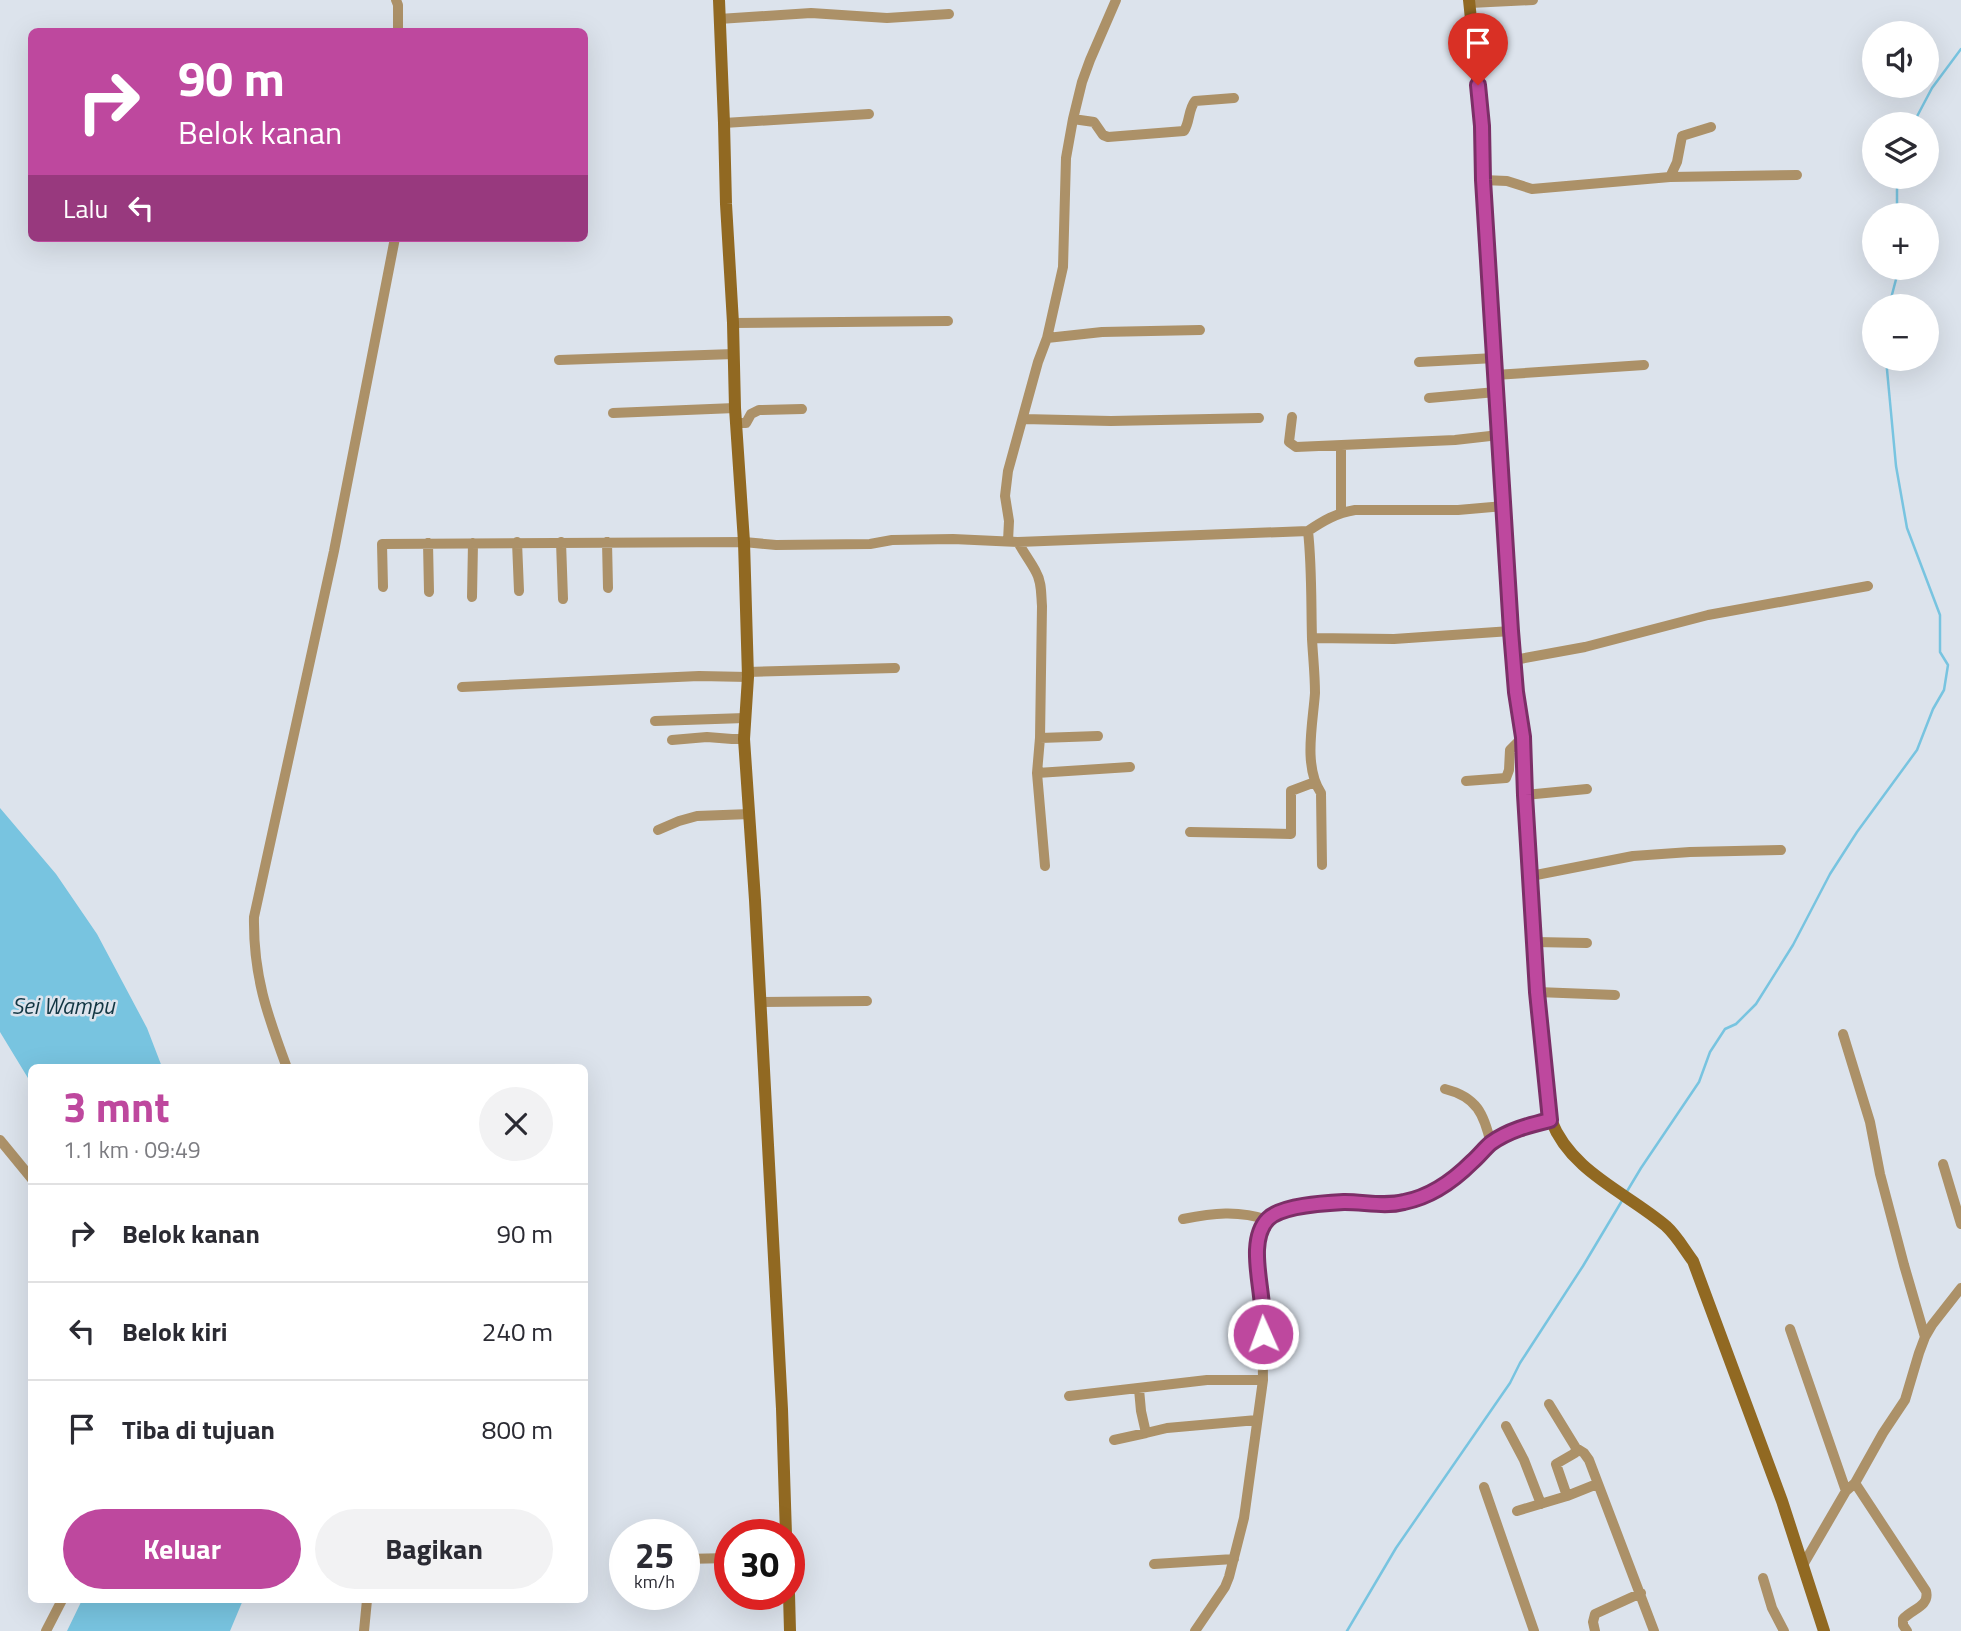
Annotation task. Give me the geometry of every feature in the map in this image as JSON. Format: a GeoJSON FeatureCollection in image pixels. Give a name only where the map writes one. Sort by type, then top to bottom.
{"type":"FeatureCollection","features":[{"type":"Feature","properties":{"kind":"street"},"geometry":{"type":"LineString","coordinates":[[396,0],[398,28]]}},
{"type":"Feature","properties":{"kind":"street"},"geometry":{"type":"LineString","coordinates":[[719,0],[735,408],[744,542],[748,674],[744,739],[782,1409],[785,1519]]}},
{"type":"Feature","properties":{"kind":"street"},"geometry":{"type":"LineString","coordinates":[[1045,866],[1037,773],[1040,738],[1041,586],[1036,570],[1013,541],[1005,496],[1008,471],[1047,338],[1063,267],[1066,158],[1073,119],[1082,82],[1116,0]]}},
{"type":"Feature","properties":{"kind":"street"},"geometry":{"type":"LineString","coordinates":[[1533,0],[1469,2],[1482,126],[1511,631],[1523,737],[1537,992],[1550,1120],[1557,1136],[1574,1157],[1614,1191],[1669,1229],[1693,1261],[1782,1501],[1824,1631]]}},
{"type":"Feature","properties":{"kind":"street"},"geometry":{"type":"LineString","coordinates":[[719,19],[811,13],[887,18],[948,14]]}},
{"type":"Feature","properties":{"kind":"street"},"geometry":{"type":"LineString","coordinates":[[1073,119],[1094,122],[1103,135],[1108,137],[1184,131],[1195,101],[1234,98]]}},
{"type":"Feature","properties":{"kind":"street"},"geometry":{"type":"LineString","coordinates":[[724,123],[869,114]]}},
{"type":"Feature","properties":{"kind":"street"},"geometry":{"type":"LineString","coordinates":[[1670,177],[1677,162],[1682,136],[1711,127]]}},
{"type":"Feature","properties":{"kind":"street"},"geometry":{"type":"LineString","coordinates":[[1483,180],[1507,181],[1532,188],[1670,177],[1797,175]]}},
{"type":"Feature","properties":{"kind":"street"},"geometry":{"type":"LineString","coordinates":[[286,1064],[258,979],[253,946],[254,917],[334,551],[394,242]]}},
{"type":"Feature","properties":{"kind":"street"},"geometry":{"type":"LineString","coordinates":[[733,323],[948,321]]}},
{"type":"Feature","properties":{"kind":"street"},"geometry":{"type":"LineString","coordinates":[[1047,338],[1102,332],[1199,330]]}},
{"type":"Feature","properties":{"kind":"street"},"geometry":{"type":"LineString","coordinates":[[559,360],[734,354]]}},
{"type":"Feature","properties":{"kind":"street"},"geometry":{"type":"LineString","coordinates":[[1419,362],[1495,358]]}},
{"type":"Feature","properties":{"kind":"street"},"geometry":{"type":"LineString","coordinates":[[1495,375],[1644,365]]}},
{"type":"Feature","properties":{"kind":"street"},"geometry":{"type":"LineString","coordinates":[[1429,398],[1496,392]]}},
{"type":"Feature","properties":{"kind":"street"},"geometry":{"type":"LineString","coordinates":[[612,413],[735,408]]}},
{"type":"Feature","properties":{"kind":"street"},"geometry":{"type":"LineString","coordinates":[[737,423],[746,423],[751,414],[759,410],[802,409]]}},
{"type":"Feature","properties":{"kind":"street"},"geometry":{"type":"LineString","coordinates":[[1292,417],[1289,438],[1296,447],[1455,440],[1499,435]]}},
{"type":"Feature","properties":{"kind":"street"},"geometry":{"type":"LineString","coordinates":[[1023,419],[1125,421],[1259,418]]}},
{"type":"Feature","properties":{"kind":"street"},"geometry":{"type":"LineString","coordinates":[[1341,446],[1341,512]]}},
{"type":"Feature","properties":{"kind":"street"},"geometry":{"type":"LineString","coordinates":[[383,587],[382,544],[744,542],[776,545],[870,544],[953,539],[1013,541],[1308,531],[1341,512],[1355,510],[1458,510],[1504,506]]}},
{"type":"Feature","properties":{"kind":"street"},"geometry":{"type":"LineString","coordinates":[[1308,531],[1312,570],[1315,693],[1311,745],[1315,782],[1321,793],[1322,865]]}},
{"type":"Feature","properties":{"kind":"street"},"geometry":{"type":"LineString","coordinates":[[517,542],[519,591]]}},
{"type":"Feature","properties":{"kind":"street"},"geometry":{"type":"LineString","coordinates":[[561,542],[563,599]]}},
{"type":"Feature","properties":{"kind":"street"},"geometry":{"type":"LineString","coordinates":[[607,542],[608,588]]}},
{"type":"Feature","properties":{"kind":"street"},"geometry":{"type":"LineString","coordinates":[[428,543],[429,592]]}},
{"type":"Feature","properties":{"kind":"street"},"geometry":{"type":"LineString","coordinates":[[472,543],[472,597]]}},
{"type":"Feature","properties":{"kind":"street"},"geometry":{"type":"LineString","coordinates":[[1514,660],[1585,647],[1708,615],[1868,586]]}},
{"type":"Feature","properties":{"kind":"street"},"geometry":{"type":"LineString","coordinates":[[1312,638],[1394,639],[1511,631]]}},
{"type":"Feature","properties":{"kind":"street"},"geometry":{"type":"LineString","coordinates":[[462,687],[895,668]]}},
{"type":"Feature","properties":{"kind":"street"},"geometry":{"type":"LineString","coordinates":[[655,721],[745,718]]}},
{"type":"Feature","properties":{"kind":"street"},"geometry":{"type":"LineString","coordinates":[[1040,738],[1097,736]]}},
{"type":"Feature","properties":{"kind":"street"},"geometry":{"type":"LineString","coordinates":[[672,740],[707,737],[744,739]]}},
{"type":"Feature","properties":{"kind":"street"},"geometry":{"type":"LineString","coordinates":[[1466,781],[1506,778],[1510,750],[1523,737]]}},
{"type":"Feature","properties":{"kind":"street"},"geometry":{"type":"LineString","coordinates":[[1037,773],[1130,767]]}},
{"type":"Feature","properties":{"kind":"street"},"geometry":{"type":"LineString","coordinates":[[1190,832],[1291,834],[1291,791],[1315,782]]}},
{"type":"Feature","properties":{"kind":"street"},"geometry":{"type":"LineString","coordinates":[[1525,795],[1587,789]]}},
{"type":"Feature","properties":{"kind":"street"},"geometry":{"type":"LineString","coordinates":[[658,830],[697,817],[750,814]]}},
{"type":"Feature","properties":{"kind":"street"},"geometry":{"type":"LineString","coordinates":[[1531,876],[1633,856],[1781,850]]}},
{"type":"Feature","properties":{"kind":"street"},"geometry":{"type":"LineString","coordinates":[[1535,942],[1587,943]]}},
{"type":"Feature","properties":{"kind":"street"},"geometry":{"type":"LineString","coordinates":[[1537,992],[1615,995]]}},
{"type":"Feature","properties":{"kind":"street"},"geometry":{"type":"LineString","coordinates":[[760,1002],[867,1001]]}},
{"type":"Feature","properties":{"kind":"street"},"geometry":{"type":"LineString","coordinates":[[1843,1034],[1870,1122],[1880,1174],[1925,1337]]}},
{"type":"Feature","properties":{"kind":"street"},"geometry":{"type":"LineString","coordinates":[[1445,1089],[1457,1092],[1474,1103],[1486,1126],[1491,1144]]}},
{"type":"Feature","properties":{"kind":"street"},"geometry":{"type":"LineString","coordinates":[[1195,1631],[1225,1587],[1246,1505],[1262,1380],[1262,1308],[1257,1249],[1261,1231],[1268,1220],[1284,1210],[1305,1206],[1345,1202],[1390,1204],[1419,1198],[1451,1180],[1491,1144],[1514,1130],[1550,1120]]}},
{"type":"Feature","properties":{"kind":"street"},"geometry":{"type":"LineString","coordinates":[[0,1140],[28,1174]]}},
{"type":"Feature","properties":{"kind":"street"},"geometry":{"type":"LineString","coordinates":[[1942,1164],[1961,1224]]}},
{"type":"Feature","properties":{"kind":"street"},"geometry":{"type":"LineString","coordinates":[[1183,1219],[1213,1213],[1231,1213],[1250,1214],[1268,1220]]}},
{"type":"Feature","properties":{"kind":"street"},"geometry":{"type":"LineString","coordinates":[[1802,1565],[1908,1394],[1925,1337],[1961,1288]]}},
{"type":"Feature","properties":{"kind":"street"},"geometry":{"type":"LineString","coordinates":[[1790,1329],[1846,1491]]}},
{"type":"Feature","properties":{"kind":"street"},"geometry":{"type":"LineString","coordinates":[[1069,1396],[1207,1380],[1262,1380]]}},
{"type":"Feature","properties":{"kind":"street"},"geometry":{"type":"LineString","coordinates":[[1139,1389],[1146,1433]]}},
{"type":"Feature","properties":{"kind":"street"},"geometry":{"type":"LineString","coordinates":[[1549,1404],[1576,1448],[1589,1460],[1654,1631]]}},
{"type":"Feature","properties":{"kind":"street"},"geometry":{"type":"LineString","coordinates":[[1114,1440],[1167,1428],[1257,1420]]}},
{"type":"Feature","properties":{"kind":"street"},"geometry":{"type":"LineString","coordinates":[[1506,1426],[1524,1460],[1541,1504]]}},
{"type":"Feature","properties":{"kind":"street"},"geometry":{"type":"LineString","coordinates":[[1567,1496],[1556,1464],[1575,1453],[1576,1448]]}},
{"type":"Feature","properties":{"kind":"street"},"geometry":{"type":"LineString","coordinates":[[1855,1483],[1926,1591],[1927,1600],[1903,1619],[1907,1631]]}},
{"type":"Feature","properties":{"kind":"street"},"geometry":{"type":"LineString","coordinates":[[1517,1511],[1597,1484]]}},
{"type":"Feature","properties":{"kind":"street"},"geometry":{"type":"LineString","coordinates":[[1484,1487],[1534,1631]]}},
{"type":"Feature","properties":{"kind":"street"},"geometry":{"type":"LineString","coordinates":[[1154,1564],[1234,1559]]}},
{"type":"Feature","properties":{"kind":"street"},"geometry":{"type":"LineString","coordinates":[[1763,1578],[1772,1608],[1784,1631]]}},
{"type":"Feature","properties":{"kind":"street"},"geometry":{"type":"LineString","coordinates":[[1595,1631],[1592,1622],[1595,1614],[1641,1593]]}},
{"type":"Feature","properties":{"kind":"street"},"geometry":{"type":"LineString","coordinates":[[47,1631],[61,1603]]}},
{"type":"Feature","properties":{"kind":"street"},"geometry":{"type":"LineString","coordinates":[[365,1631],[367,1603]]}},
{"type":"Feature","properties":{"kind":"street"},"geometry":{"type":"LineString","coordinates":[[789,1610],[790,1631]]}},
{"type":"Feature","properties":{"kind":"water","name":"Sei Wampu"},"geometry":{"type":"Polygon","coordinates":[[[0,808],[56,874],[97,934],[147,1028],[161,1064],[28,1064],[28,1078],[0,1032],[0,808]]]}},
{"type":"Feature","properties":{"kind":"water"},"geometry":{"type":"Polygon","coordinates":[[[81,1603],[242,1603],[230,1631],[67,1631],[81,1603]]]}},
{"type":"Feature","properties":{"kind":"waterway"},"geometry":{"type":"LineString","coordinates":[[1919,112],[1932,88],[1961,49]]}},
{"type":"Feature","properties":{"kind":"waterway"},"geometry":{"type":"LineString","coordinates":[[1897,189],[1897,203]]}},
{"type":"Feature","properties":{"kind":"waterway"},"geometry":{"type":"LineString","coordinates":[[1892,294],[1896,280]]}},
{"type":"Feature","properties":{"kind":"waterway"},"geometry":{"type":"LineString","coordinates":[[1626,1193],[1699,1082],[1710,1052],[1725,1029],[1736,1024],[1756,1004],[1793,945],[1830,874],[1917,750],[1933,709],[1944,690],[1948,665],[1940,652],[1940,615],[1907,528],[1896,466],[1887,371]]}},
{"type":"Feature","properties":{"kind":"waterway"},"geometry":{"type":"LineString","coordinates":[[1347,1631],[1396,1548],[1510,1383],[1623,1199]]}},
{"type":"Feature","properties":{"kind":"route"},"geometry":{"type":"LineString","coordinates":[[1263,1334],[1257,1249],[1261,1231],[1268,1220],[1284,1210],[1305,1206],[1345,1202],[1390,1204],[1419,1198],[1451,1180],[1505,1135],[1550,1120],[1537,992],[1523,737],[1511,631],[1478,85]]}}]}
